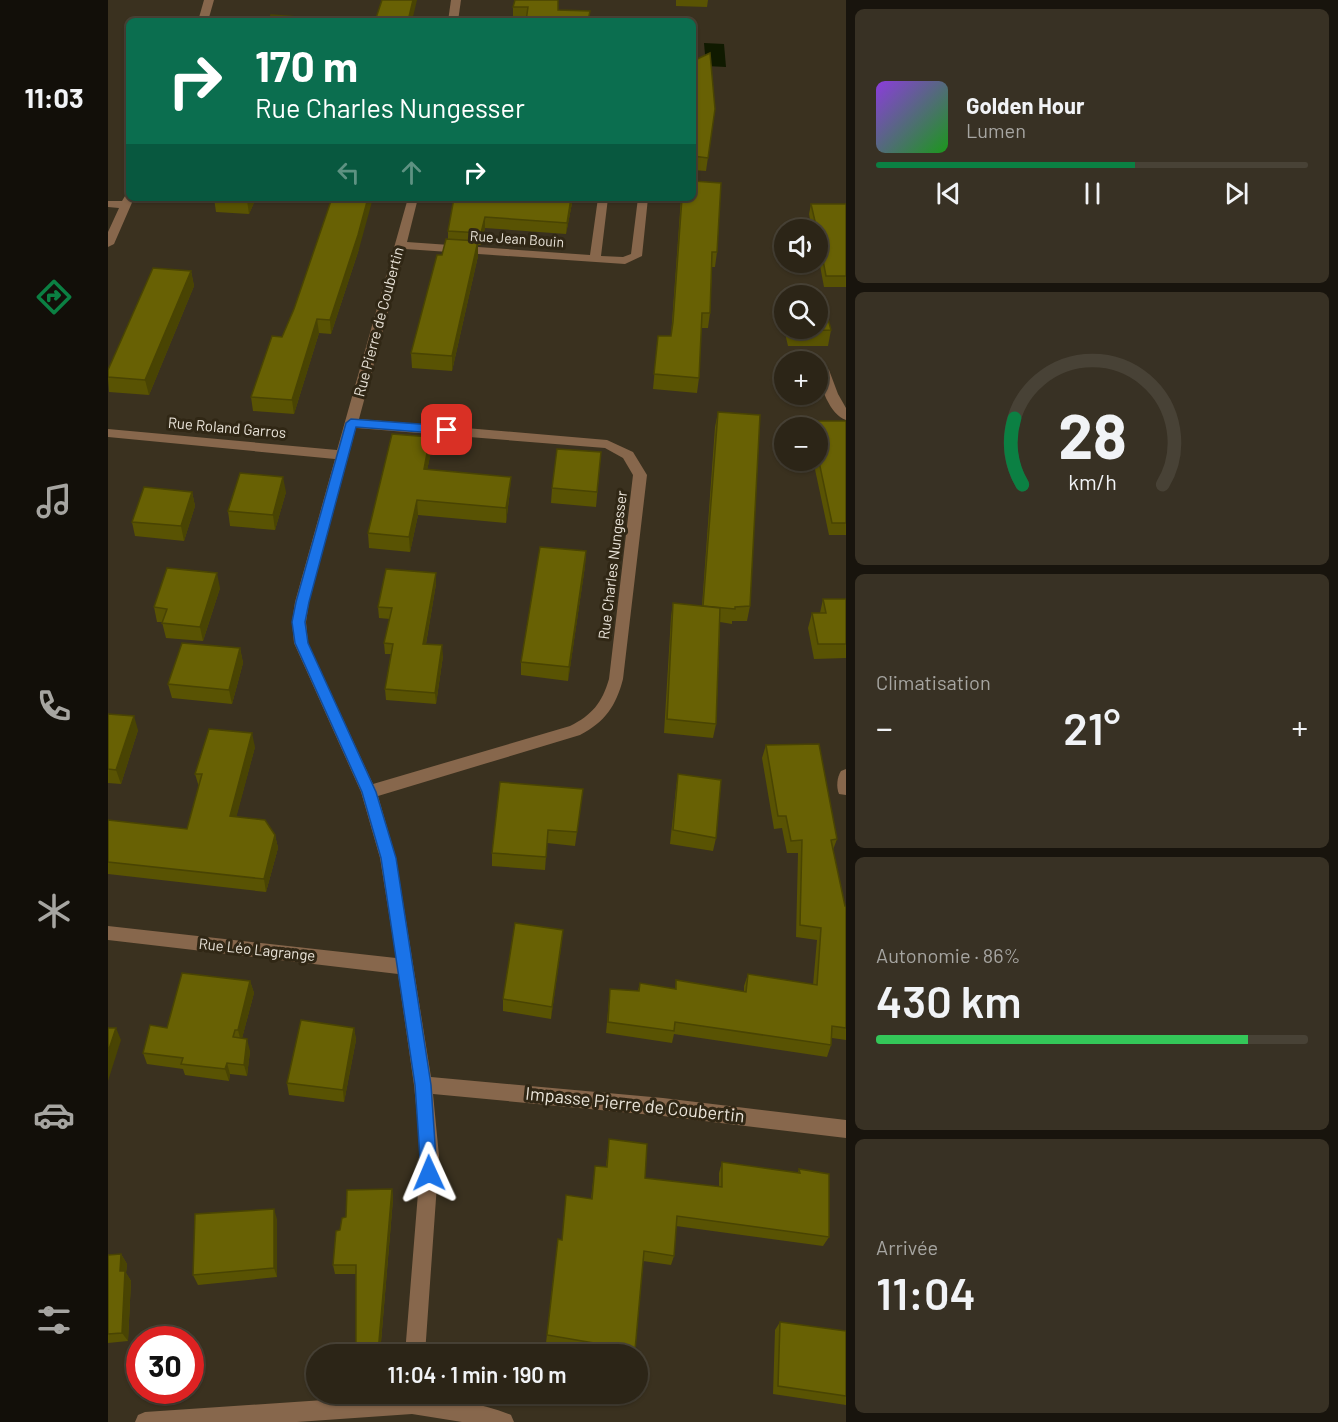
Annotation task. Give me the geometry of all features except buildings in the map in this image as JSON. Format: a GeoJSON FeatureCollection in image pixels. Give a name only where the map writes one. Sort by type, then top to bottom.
{"type":"FeatureCollection","features":[{"type":"Feature","properties":{"kind":"street"},"geometry":{"type":"LineString","coordinates":[[204,18],[209,0]]}},
{"type":"Feature","properties":{"kind":"street"},"geometry":{"type":"LineString","coordinates":[[453,18],[456,0]]}},
{"type":"Feature","properties":{"kind":"street"},"geometry":{"type":"LineString","coordinates":[[108,204],[128,201]]}},
{"type":"Feature","properties":{"kind":"street"},"geometry":{"type":"LineString","coordinates":[[108,244],[128,201]]}},
{"type":"Feature","properties":{"kind":"street","name":"Rue Pierre de Coubertin"},"geometry":{"type":"LineString","coordinates":[[412,201],[302,602],[299,622],[301,643],[369,792],[388,858],[406,967],[423,1085],[429,1156],[429,1189],[416,1344]]}},
{"type":"Feature","properties":{"kind":"street"},"geometry":{"type":"LineString","coordinates":[[595,259],[603,201]]}},
{"type":"Feature","properties":{"kind":"street","name":"Rue Jean Bouin"},"geometry":{"type":"LineString","coordinates":[[400,245],[625,261],[636,256],[643,201]]}},
{"type":"Feature","properties":{"kind":"street"},"geometry":{"type":"LineString","coordinates":[[828,391],[838,408],[846,416]]}},
{"type":"Feature","properties":{"kind":"street","name":"Rue Charles Nungesser"},"geometry":{"type":"LineString","coordinates":[[351,423],[608,444],[630,455],[637,464],[640,475],[616,680],[611,698],[601,715],[575,731],[369,792]]}},
{"type":"Feature","properties":{"kind":"street","name":"Rue Roland Garros"},"geometry":{"type":"LineString","coordinates":[[108,433],[343,455]]}},
{"type":"Feature","properties":{"kind":"street","name":"Rue Léo Lagrange"},"geometry":{"type":"LineString","coordinates":[[108,933],[406,967]]}},
{"type":"Feature","properties":{"kind":"street","name":"Impasse Pierre de Coubertin"},"geometry":{"type":"LineString","coordinates":[[423,1085],[663,1107],[846,1130]]}},
{"type":"Feature","properties":{"kind":"street"},"geometry":{"type":"LineString","coordinates":[[145,1422],[354,1404]]}},
{"type":"Feature","properties":{"kind":"street"},"geometry":{"type":"LineString","coordinates":[[432,1404],[504,1422]]}},
{"type":"Feature","properties":{"kind":"shaded area"},"geometry":{"type":"Polygon","coordinates":[[[704,43],[724,44],[726,67],[706,66],[704,43]]]}},
{"type":"Feature","properties":{"kind":"route"},"geometry":{"type":"LineString","coordinates":[[429,1173],[423,1085],[406,967],[381,828],[369,792],[301,643],[299,622],[302,602],[351,423],[447,430]]}}]}
